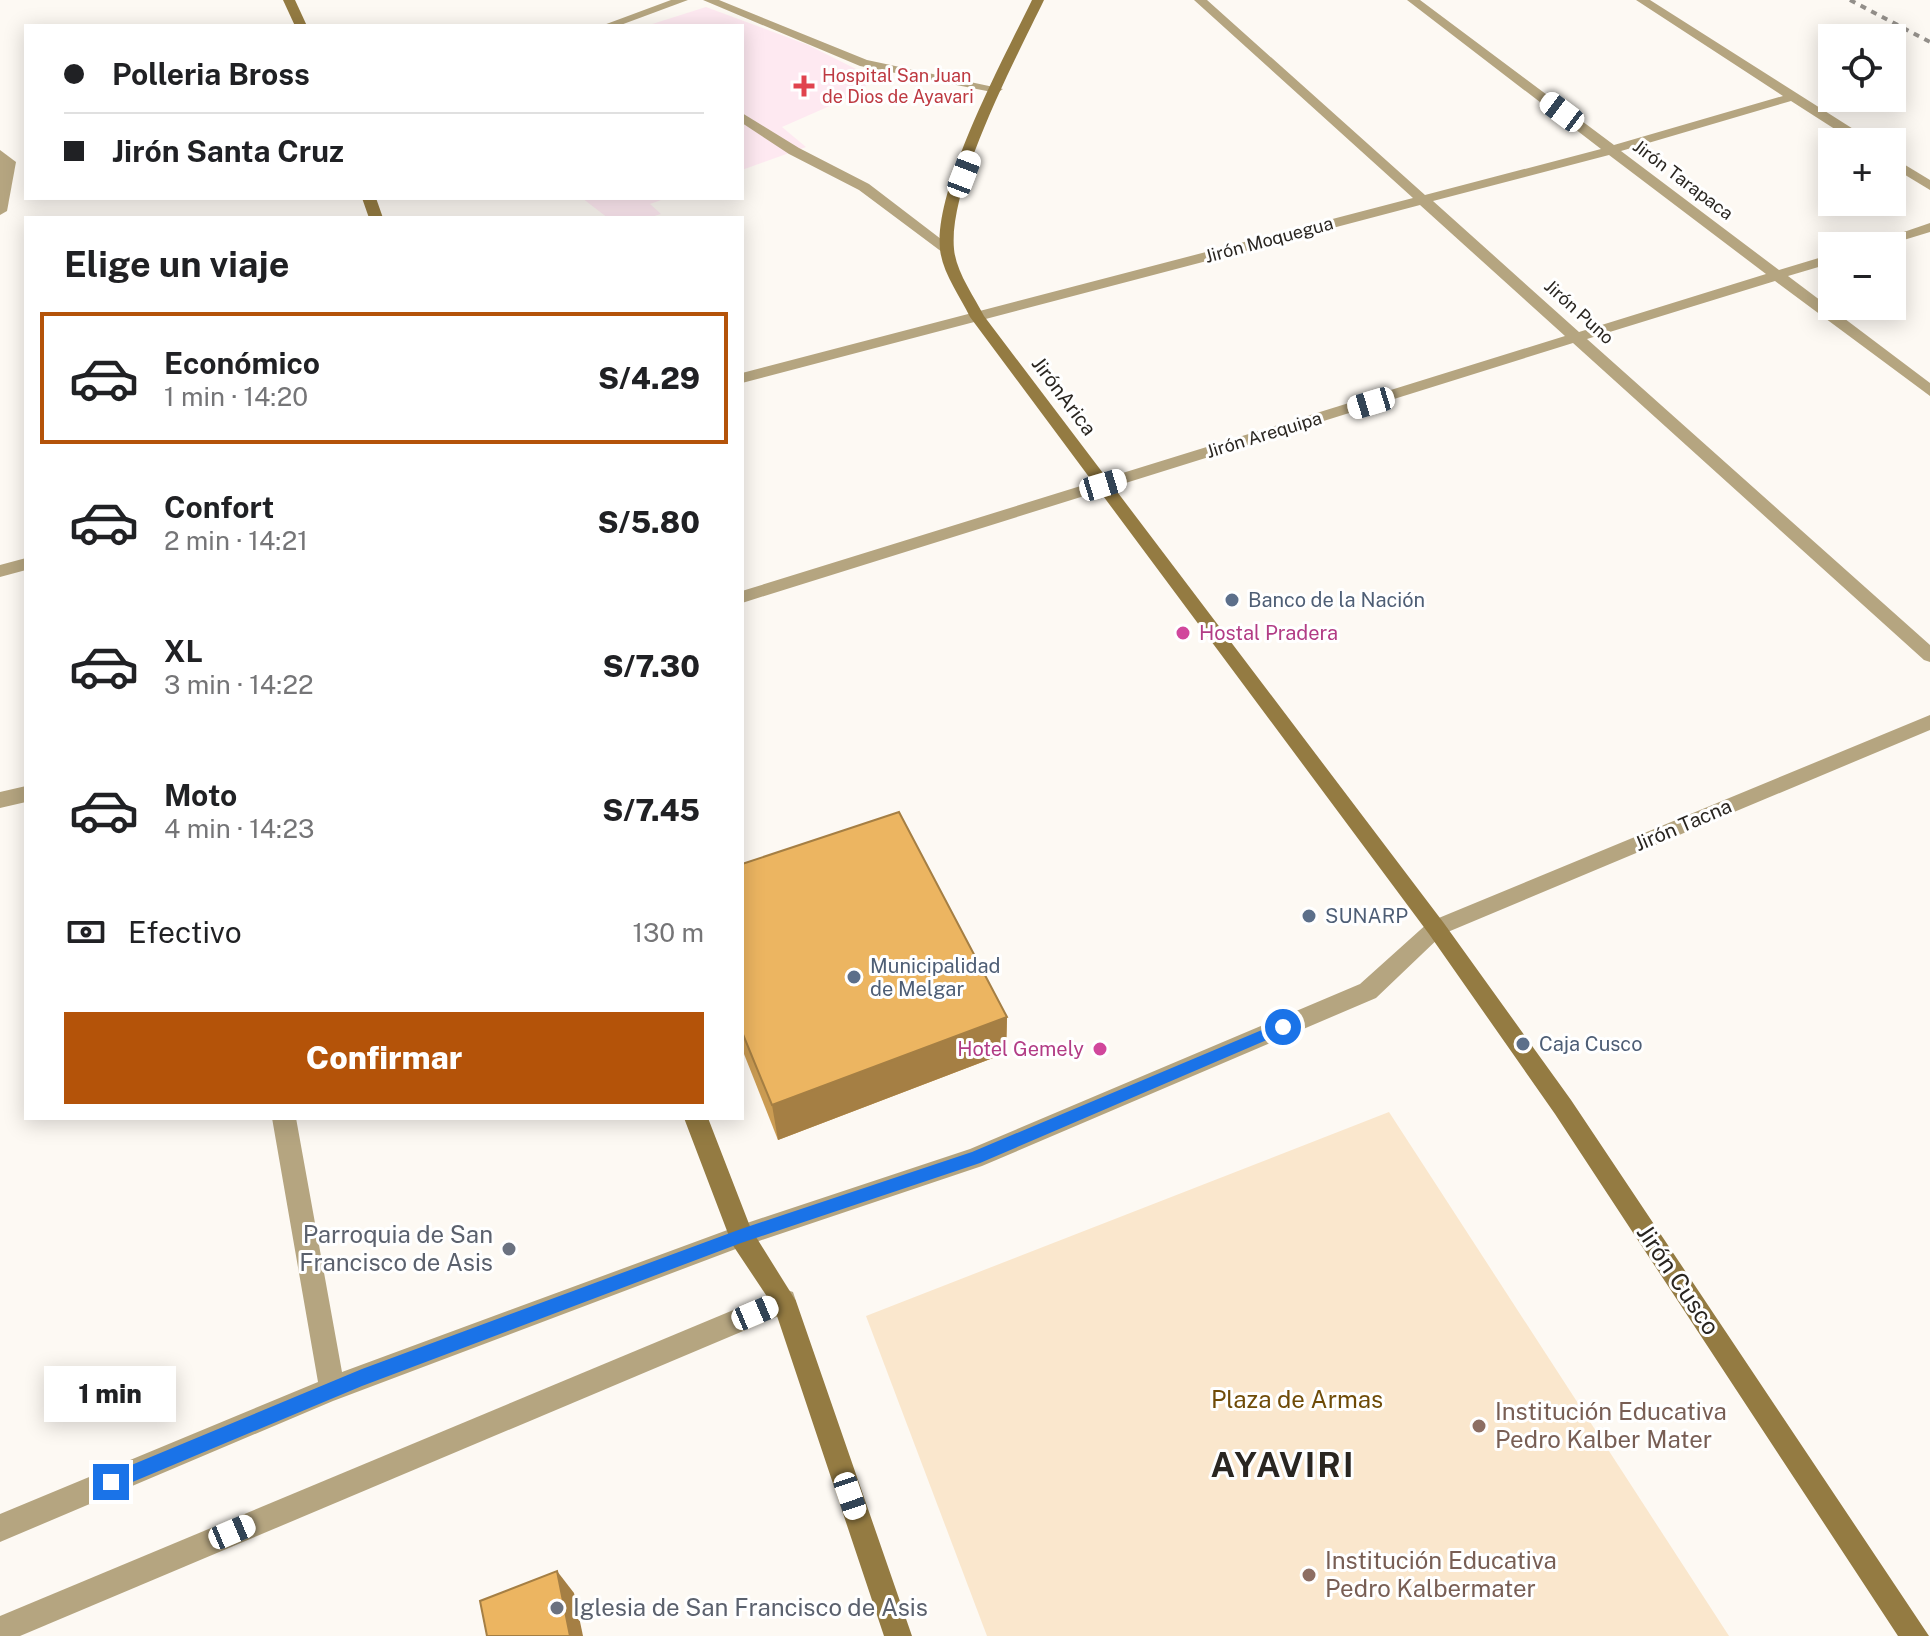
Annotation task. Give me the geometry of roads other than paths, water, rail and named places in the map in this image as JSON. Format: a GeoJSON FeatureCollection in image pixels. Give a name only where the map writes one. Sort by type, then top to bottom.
{"type":"FeatureCollection","features":[{"type":"Feature","properties":{"kind":"main road"},"geometry":{"type":"LineString","coordinates":[[289,0],[300,24]]}},
{"type":"Feature","properties":{"kind":"main road"},"geometry":{"type":"LineString","coordinates":[[947,249],[954,200],[997,89],[1038,0]]}},
{"type":"Feature","properties":{"kind":"main road","name":"JirónArica"},"geometry":{"type":"LineString","coordinates":[[947,249],[977,317],[1436,928]]}},
{"type":"Feature","properties":{"kind":"main road","name":"Jirón Cusco"},"geometry":{"type":"LineString","coordinates":[[1436,928],[1563,1107],[1915,1636]]}},
{"type":"Feature","properties":{"kind":"main road"},"geometry":{"type":"LineString","coordinates":[[697,1120],[741,1236],[784,1301],[898,1636]]}},
{"type":"Feature","properties":{"kind":"street"},"geometry":{"type":"LineString","coordinates":[[613,24],[682,0]]}},
{"type":"Feature","properties":{"kind":"street"},"geometry":{"type":"LineString","coordinates":[[709,0],[864,63],[997,89]]}},
{"type":"Feature","properties":{"kind":"street","name":"Jirón Puno"},"geometry":{"type":"LineString","coordinates":[[1200,0],[1930,655]]}},
{"type":"Feature","properties":{"kind":"street","name":"Jirón Tarapaca"},"geometry":{"type":"LineString","coordinates":[[1413,0],[1930,391]]}},
{"type":"Feature","properties":{"kind":"street"},"geometry":{"type":"LineString","coordinates":[[1642,0],[1843,128]]}},
{"type":"Feature","properties":{"kind":"street","name":"Jirón Moquegua"},"geometry":{"type":"LineString","coordinates":[[744,377],[1612,150],[1795,96]]}},
{"type":"Feature","properties":{"kind":"street"},"geometry":{"type":"LineString","coordinates":[[744,118],[794,151],[864,187],[947,249]]}},
{"type":"Feature","properties":{"kind":"street"},"geometry":{"type":"LineString","coordinates":[[0,211],[4,158]]}},
{"type":"Feature","properties":{"kind":"street"},"geometry":{"type":"LineString","coordinates":[[1906,170],[1930,186]]}},
{"type":"Feature","properties":{"kind":"street"},"geometry":{"type":"LineString","coordinates":[[1906,235],[1930,227]]}},
{"type":"Feature","properties":{"kind":"street","name":"Jirón Arequipa"},"geometry":{"type":"LineString","coordinates":[[744,596],[1818,262]]}},
{"type":"Feature","properties":{"kind":"street"},"geometry":{"type":"LineString","coordinates":[[0,571],[24,565]]}},
{"type":"Feature","properties":{"kind":"street","name":"Jirón Tacna"},"geometry":{"type":"LineString","coordinates":[[1436,928],[1930,722]]}},
{"type":"Feature","properties":{"kind":"street"},"geometry":{"type":"LineString","coordinates":[[0,800],[24,794]]}},
{"type":"Feature","properties":{"kind":"street"},"geometry":{"type":"LineString","coordinates":[[0,1528],[332,1389],[741,1236],[974,1158],[1368,991],[1436,928]]}},
{"type":"Feature","properties":{"kind":"street"},"geometry":{"type":"LineString","coordinates":[[284,1120],[332,1389]]}},
{"type":"Feature","properties":{"kind":"street"},"geometry":{"type":"LineString","coordinates":[[0,1630],[784,1301]]}},
{"type":"Feature","properties":{"kind":"railway"},"geometry":{"type":"LineString","coordinates":[[1850,0],[1930,42]]}},
{"type":"Feature","properties":{"kind":"place","name":"Hospital San Juan de Dios de Ayavari"},"geometry":{"type":"Point","coordinates":[804,86]}},
{"type":"Feature","properties":{"kind":"place","name":"Banco de la Nación"},"geometry":{"type":"Point","coordinates":[1232,600]}},
{"type":"Feature","properties":{"kind":"place","name":"Hostal Pradera"},"geometry":{"type":"Point","coordinates":[1183,633]}},
{"type":"Feature","properties":{"kind":"place","name":"SUNARP"},"geometry":{"type":"Point","coordinates":[1309,916]}},
{"type":"Feature","properties":{"kind":"place","name":"Municipalidad de Melgar"},"geometry":{"type":"Point","coordinates":[854,977]}},
{"type":"Feature","properties":{"kind":"place","name":"Caja Cusco"},"geometry":{"type":"Point","coordinates":[1523,1044]}},
{"type":"Feature","properties":{"kind":"place","name":"Hotel Gemely"},"geometry":{"type":"Point","coordinates":[1100,1049]}},
{"type":"Feature","properties":{"kind":"place","name":"Parroquia de San Francisco de Asis"},"geometry":{"type":"Point","coordinates":[509,1249]}},
{"type":"Feature","properties":{"kind":"place","name":"Institución Educativa Pedro Kalber Mater"},"geometry":{"type":"Point","coordinates":[1479,1426]}},
{"type":"Feature","properties":{"kind":"place","name":"Institución Educativa Pedro Kalbermater"},"geometry":{"type":"Point","coordinates":[1309,1575]}},
{"type":"Feature","properties":{"kind":"place","name":"Iglesia de San Francisco de Asis"},"geometry":{"type":"Point","coordinates":[557,1608]}},
{"type":"Feature","properties":{"kind":"district","name":"AYAVIRI"},"geometry":{"type":"Point","coordinates":[1283,1465]}},
{"type":"Feature","properties":{"kind":"park label","name":"Plaza de Armas"},"geometry":{"type":"Point","coordinates":[1297,1400]}}]}
